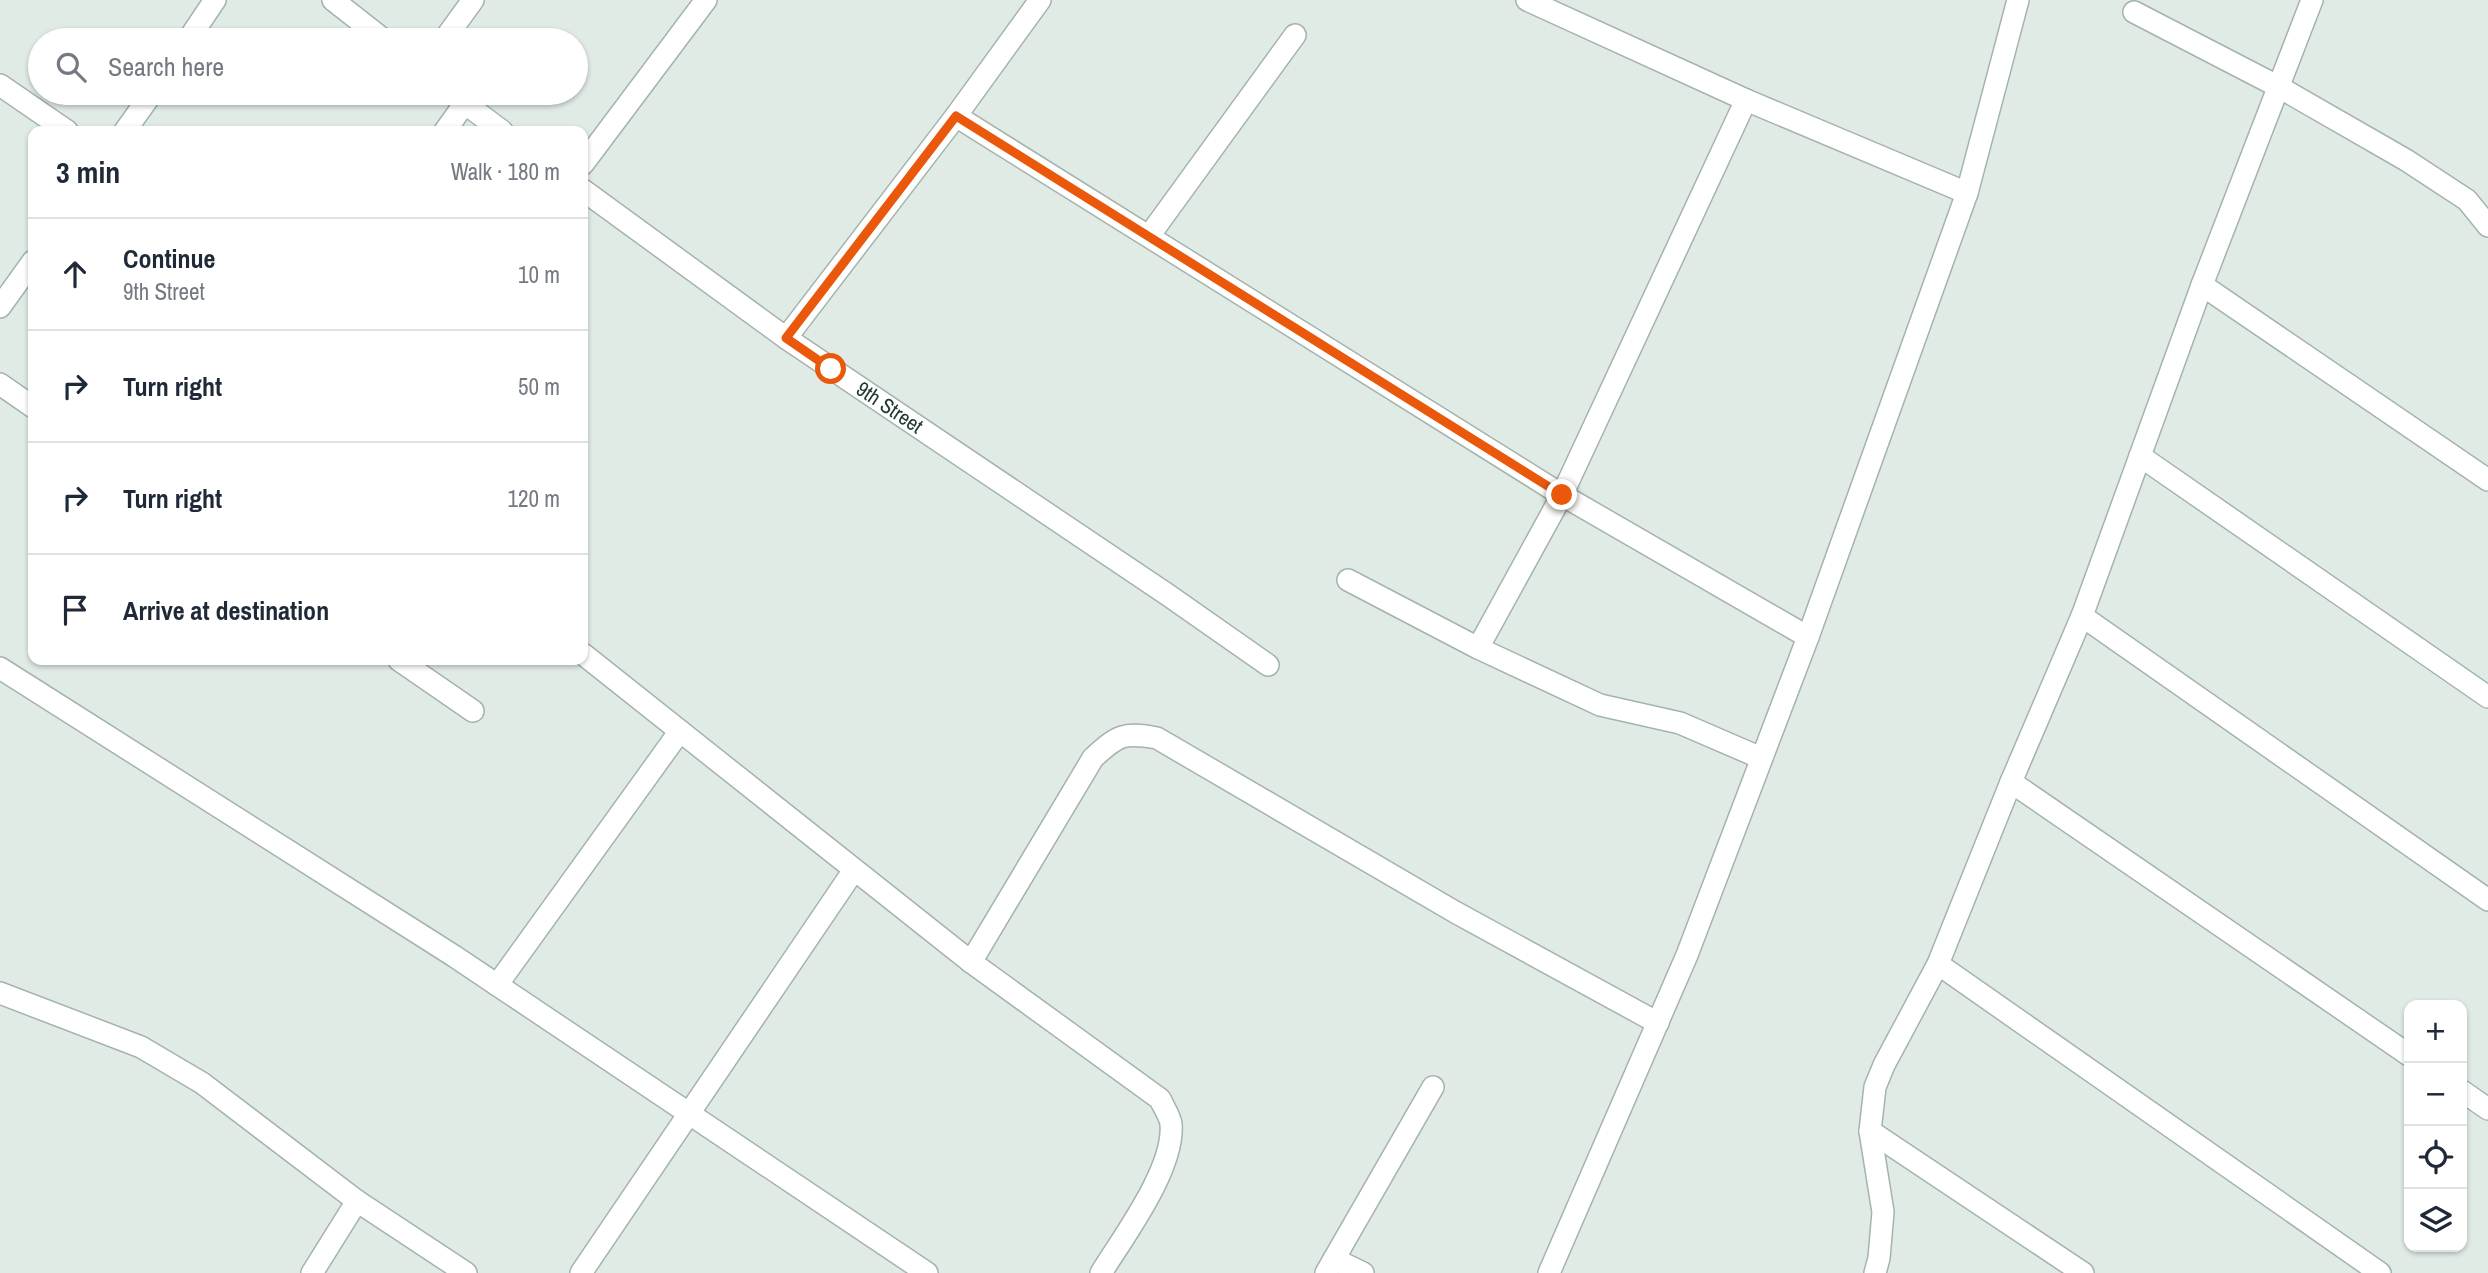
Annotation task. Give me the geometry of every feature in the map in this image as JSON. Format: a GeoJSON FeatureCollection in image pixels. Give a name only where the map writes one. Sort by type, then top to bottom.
{"type":"FeatureCollection","features":[{"type":"Feature","properties":{"kind":"street"},"geometry":{"type":"LineString","coordinates":[[196,28],[215,0]]}},
{"type":"Feature","properties":{"kind":"street"},"geometry":{"type":"LineString","coordinates":[[333,0],[369,28]]}},
{"type":"Feature","properties":{"kind":"street"},"geometry":{"type":"LineString","coordinates":[[453,28],[473,0]]}},
{"type":"Feature","properties":{"kind":"street"},"geometry":{"type":"LineString","coordinates":[[588,157],[706,0]]}},
{"type":"Feature","properties":{"kind":"street"},"geometry":{"type":"LineString","coordinates":[[786,338],[956,116],[1040,0]]}},
{"type":"Feature","properties":{"kind":"street"},"geometry":{"type":"LineString","coordinates":[[1527,0],[1746,100],[1967,193]]}},
{"type":"Feature","properties":{"kind":"street"},"geometry":{"type":"LineString","coordinates":[[1549,1273],[1687,955],[1808,637],[1967,193],[2018,0]]}},
{"type":"Feature","properties":{"kind":"street"},"geometry":{"type":"LineString","coordinates":[[1875,1273],[1883,1212],[1870,1132],[1875,1087],[1938,964],[2011,782],[2082,616],[2202,285],[2312,0]]}},
{"type":"Feature","properties":{"kind":"street"},"geometry":{"type":"LineString","coordinates":[[2134,12],[2278,87],[2426,173],[2467,200],[2488,226]]}},
{"type":"Feature","properties":{"kind":"street"},"geometry":{"type":"LineString","coordinates":[[1149,236],[1294,35]]}},
{"type":"Feature","properties":{"kind":"street"},"geometry":{"type":"LineString","coordinates":[[0,85],[28,104]]}},
{"type":"Feature","properties":{"kind":"street"},"geometry":{"type":"LineString","coordinates":[[1478,648],[1562,495],[1746,100]]}},
{"type":"Feature","properties":{"kind":"street"},"geometry":{"type":"LineString","coordinates":[[29,105],[60,126]]}},
{"type":"Feature","properties":{"kind":"street"},"geometry":{"type":"LineString","coordinates":[[129,126],[143,105]]}},
{"type":"Feature","properties":{"kind":"street"},"geometry":{"type":"LineString","coordinates":[[447,126],[455,105]]}},
{"type":"Feature","properties":{"kind":"street"},"geometry":{"type":"LineString","coordinates":[[467,105],[495,126]]}},
{"type":"Feature","properties":{"kind":"street"},"geometry":{"type":"LineString","coordinates":[[956,116],[1562,495],[1808,637]]}},
{"type":"Feature","properties":{"kind":"street","name":"9th Street"},"geometry":{"type":"LineString","coordinates":[[588,194],[786,338],[1268,665]]}},
{"type":"Feature","properties":{"kind":"street"},"geometry":{"type":"LineString","coordinates":[[0,307],[28,268]]}},
{"type":"Feature","properties":{"kind":"street"},"geometry":{"type":"LineString","coordinates":[[2202,285],[2488,480]]}},
{"type":"Feature","properties":{"kind":"street"},"geometry":{"type":"LineString","coordinates":[[0,384],[28,404]]}},
{"type":"Feature","properties":{"kind":"street"},"geometry":{"type":"LineString","coordinates":[[2140,456],[2488,697]]}},
{"type":"Feature","properties":{"kind":"street"},"geometry":{"type":"LineString","coordinates":[[1348,580],[1478,648],[1600,705],[1680,723],[1761,758]]}},
{"type":"Feature","properties":{"kind":"street"},"geometry":{"type":"LineString","coordinates":[[2082,616],[2488,900]]}},
{"type":"Feature","properties":{"kind":"street"},"geometry":{"type":"LineString","coordinates":[[588,658],[971,962],[1160,1099],[1171,1124],[1166,1158],[1156,1183],[1101,1273]]}},
{"type":"Feature","properties":{"kind":"street"},"geometry":{"type":"LineString","coordinates":[[406,665],[473,711]]}},
{"type":"Feature","properties":{"kind":"street"},"geometry":{"type":"LineString","coordinates":[[0,667],[497,985],[927,1273]]}},
{"type":"Feature","properties":{"kind":"street"},"geometry":{"type":"LineString","coordinates":[[497,985],[680,731]]}},
{"type":"Feature","properties":{"kind":"street"},"geometry":{"type":"LineString","coordinates":[[971,962],[1093,758],[1111,742],[1132,733],[1157,738],[1455,912],[1658,1023]]}},
{"type":"Feature","properties":{"kind":"street"},"geometry":{"type":"LineString","coordinates":[[2011,782],[2404,1052]]}},
{"type":"Feature","properties":{"kind":"street"},"geometry":{"type":"LineString","coordinates":[[580,1273],[854,870]]}},
{"type":"Feature","properties":{"kind":"street"},"geometry":{"type":"LineString","coordinates":[[1938,964],[2380,1273]]}},
{"type":"Feature","properties":{"kind":"street"},"geometry":{"type":"LineString","coordinates":[[0,993],[141,1046],[202,1083],[357,1201],[467,1273]]}},
{"type":"Feature","properties":{"kind":"street"},"geometry":{"type":"LineString","coordinates":[[1363,1273],[1330,1266],[1433,1087]]}},
{"type":"Feature","properties":{"kind":"street"},"geometry":{"type":"LineString","coordinates":[[2467,1094],[2488,1109]]}},
{"type":"Feature","properties":{"kind":"street"},"geometry":{"type":"LineString","coordinates":[[1870,1132],[2083,1273]]}},
{"type":"Feature","properties":{"kind":"street"},"geometry":{"type":"LineString","coordinates":[[312,1273],[357,1201]]}},
{"type":"Feature","properties":{"kind":"route"},"geometry":{"type":"LineString","coordinates":[[831,369],[786,338],[956,116],[1562,495]]}}]}
